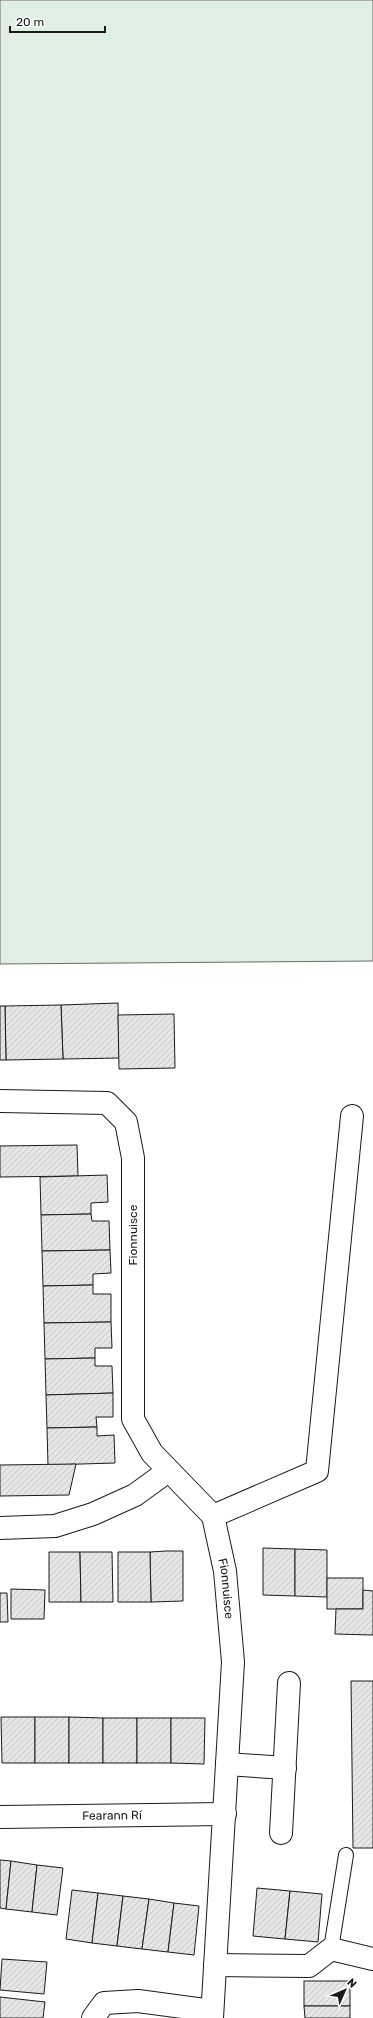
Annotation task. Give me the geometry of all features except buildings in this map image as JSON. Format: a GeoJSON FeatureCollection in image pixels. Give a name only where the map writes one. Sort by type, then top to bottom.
{"type":"FeatureCollection","features":[{"type":"Feature","properties":{"kind":"street","name":"Fionnuisce"},"geometry":{"type":"LineString","coordinates":[[0,1102],[107,1103],[126,1122],[133,1158],[133,1420],[152,1453],[213,1516],[225,1571],[233,1662],[227,1764]]}},
{"type":"Feature","properties":{"kind":"street"},"geometry":{"type":"LineString","coordinates":[[213,1516],[317,1471],[352,1116]]}},
{"type":"Feature","properties":{"kind":"street"},"geometry":{"type":"LineString","coordinates":[[0,1528],[55,1526],[93,1514],[135,1496],[168,1471]]}},
{"type":"Feature","properties":{"kind":"street"},"geometry":{"type":"LineString","coordinates":[[281,1833],[289,1683]]}},
{"type":"Feature","properties":{"kind":"street"},"geometry":{"type":"LineString","coordinates":[[93,2018],[104,2003],[138,2001],[212,2014],[227,1764],[285,1768]]}},
{"type":"Feature","properties":{"kind":"street","name":"Fearann Rí"},"geometry":{"type":"LineString","coordinates":[[0,1817],[225,1814]]}},
{"type":"Feature","properties":{"kind":"street"},"geometry":{"type":"LineString","coordinates":[[215,1965],[309,1966],[331,1949],[373,1959]]}},
{"type":"Feature","properties":{"kind":"lane"},"geometry":{"type":"LineString","coordinates":[[331,1949],[346,1855]]}},
{"type":"Feature","properties":{"kind":"green space"},"geometry":{"type":"Polygon","coordinates":[[[0,0],[373,0],[373,961],[0,964],[0,0]]]}}]}
